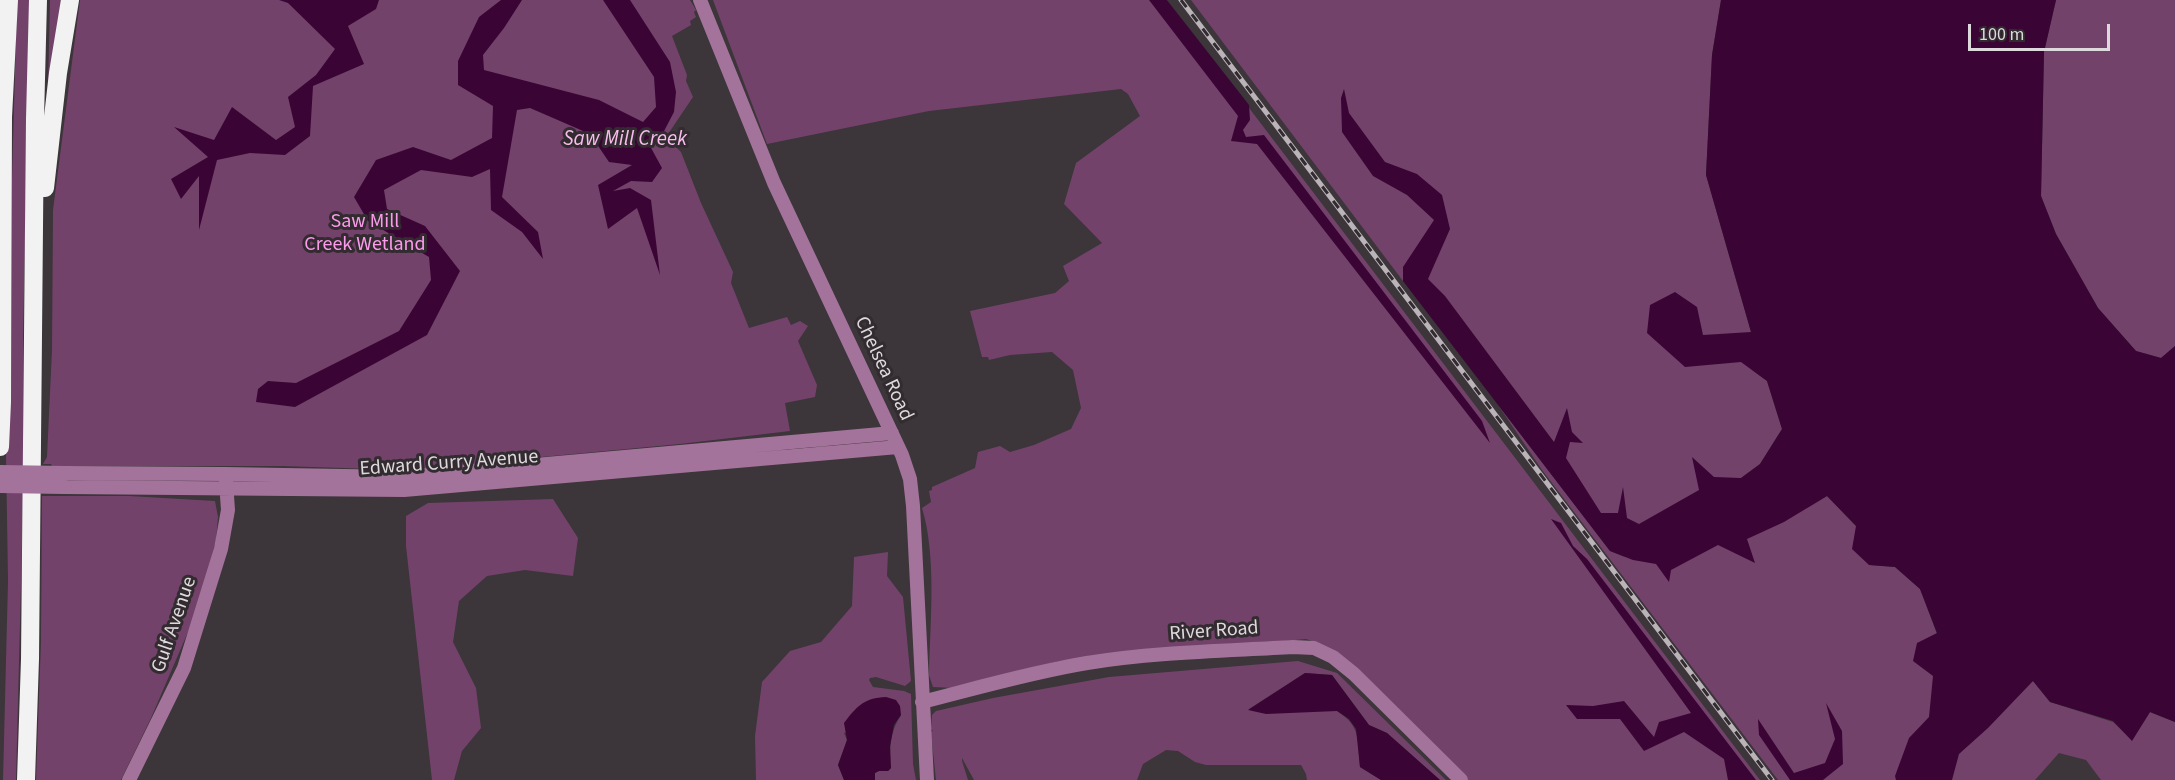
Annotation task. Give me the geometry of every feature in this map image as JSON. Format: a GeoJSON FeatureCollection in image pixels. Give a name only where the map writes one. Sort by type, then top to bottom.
{"type":"FeatureCollection","features":[{"type":"Feature","properties":{"kind":"highway"},"geometry":{"type":"LineString","coordinates":[[0,447],[3,117],[1,0]]}},
{"type":"Feature","properties":{"kind":"highway"},"geometry":{"type":"LineString","coordinates":[[3,117],[9,0]]}},
{"type":"Feature","properties":{"kind":"highway"},"geometry":{"type":"LineString","coordinates":[[26,780],[30,659],[34,119],[38,0]]}},
{"type":"Feature","properties":{"kind":"highway"},"geometry":{"type":"LineString","coordinates":[[34,288],[58,74],[70,0]]}},
{"type":"Feature","properties":{"kind":"street","name":"Chelsea Road"},"geometry":{"type":"LineString","coordinates":[[700,0],[774,183],[892,433],[910,479],[927,780]]}},
{"type":"Feature","properties":{"kind":"street","name":"Edward Curry Avenue"},"geometry":{"type":"LineString","coordinates":[[0,472],[65,480],[227,489],[405,490],[723,455],[892,433]]}},
{"type":"Feature","properties":{"kind":"street","name":"Edward Curry Avenue"},"geometry":{"type":"LineString","coordinates":[[0,486],[65,480],[225,474],[402,477],[723,455],[898,447]]}},
{"type":"Feature","properties":{"kind":"street","name":"Gulf Avenue"},"geometry":{"type":"LineString","coordinates":[[129,780],[184,668],[221,549],[228,510],[225,474]]}},
{"type":"Feature","properties":{"kind":"street","name":"River Road"},"geometry":{"type":"LineString","coordinates":[[922,702],[1052,669],[1090,663],[1258,649],[1314,648],[1333,657],[1354,674],[1461,780]]}},
{"type":"Feature","properties":{"kind":"green space"},"geometry":{"type":"Polygon","coordinates":[[[17,0],[30,0],[23,340],[23,504],[16,780],[3,780],[8,581],[6,455],[11,392],[12,179],[17,0]]]}},
{"type":"Feature","properties":{"kind":"green space"},"geometry":{"type":"Polygon","coordinates":[[[50,0],[67,0],[48,90],[50,0]]]}},
{"type":"Feature","properties":{"kind":"green space","name":"Saw Mill Creek Wetland"},"geometry":{"type":"Polygon","coordinates":[[[80,0],[690,0],[696,10],[694,12],[696,17],[690,21],[691,25],[672,36],[693,97],[666,137],[681,152],[701,203],[733,272],[731,283],[749,328],[787,317],[791,325],[800,321],[808,326],[798,341],[817,385],[815,397],[785,403],[790,431],[680,444],[403,470],[282,466],[52,466],[43,464],[47,457],[52,350],[53,210],[80,0]]]}},
{"type":"Feature","properties":{"kind":"green space"},"geometry":{"type":"Polygon","coordinates":[[[713,0],[1167,0],[1760,780],[1467,780],[1336,653],[1321,644],[1306,639],[1059,661],[953,688],[933,687],[929,675],[930,547],[922,508],[931,502],[929,491],[932,487],[975,468],[978,452],[1000,446],[1010,452],[1034,445],[1071,429],[1081,408],[1073,370],[1052,352],[1010,355],[989,360],[988,357],[982,357],[970,311],[1055,293],[1069,281],[1063,266],[1102,243],[1064,204],[1076,163],[1140,116],[1128,94],[1121,89],[929,111],[767,144],[713,0]]]}},
{"type":"Feature","properties":{"kind":"green space"},"geometry":{"type":"Polygon","coordinates":[[[1191,0],[1721,0],[1712,55],[1706,175],[1751,332],[1752,370],[1767,381],[1782,429],[1760,464],[1741,478],[1807,508],[1827,496],[1856,526],[1870,565],[1895,567],[1920,589],[1937,634],[1928,638],[2033,681],[2050,702],[2113,722],[2132,740],[2150,712],[2175,722],[2175,780],[2101,780],[2086,760],[2059,753],[2035,780],[1778,780],[1542,470],[1498,405],[1610,551],[1625,557],[1403,267],[1403,281],[1191,0]]]}},
{"type":"Feature","properties":{"kind":"green space"},"geometry":{"type":"Polygon","coordinates":[[[2056,0],[2175,0],[2175,346],[2161,358],[2136,351],[2098,308],[2056,234],[2041,196],[2044,52],[2056,0]]]}},
{"type":"Feature","properties":{"kind":"green space"},"geometry":{"type":"Polygon","coordinates":[[[42,496],[129,496],[215,501],[218,517],[216,540],[200,604],[151,718],[121,780],[36,780],[41,641],[42,496]]]}},
{"type":"Feature","properties":{"kind":"green space"},"geometry":{"type":"Polygon","coordinates":[[[553,499],[578,538],[573,576],[525,570],[487,576],[459,601],[453,642],[476,688],[481,728],[462,751],[454,780],[432,780],[406,546],[406,516],[428,503],[553,499]]]}},
{"type":"Feature","properties":{"kind":"green space"},"geometry":{"type":"Polygon","coordinates":[[[888,552],[887,576],[903,597],[911,681],[905,686],[876,677],[869,680],[873,687],[911,694],[913,764],[916,780],[875,780],[875,773],[888,771],[891,768],[891,741],[901,715],[844,733],[847,740],[838,765],[844,780],[756,780],[755,736],[762,682],[790,651],[821,642],[852,606],[854,557],[888,552]]]}},
{"type":"Feature","properties":{"kind":"green space"},"geometry":{"type":"Polygon","coordinates":[[[1298,661],[1337,673],[1446,780],[1440,780],[1387,733],[1369,725],[1332,675],[1305,673],[1249,709],[1337,711],[1351,723],[1357,735],[1360,767],[1381,780],[1307,780],[1301,765],[1206,765],[1195,762],[1178,751],[1166,750],[1143,764],[1137,780],[974,780],[962,758],[968,780],[936,780],[931,729],[932,715],[936,711],[1109,677],[1298,661]]]}},
{"type":"Feature","properties":{"kind":"water"},"geometry":{"type":"Polygon","coordinates":[[[279,0],[379,0],[376,9],[348,26],[364,64],[313,86],[310,136],[285,155],[250,153],[217,160],[199,230],[199,176],[181,199],[171,179],[208,157],[174,127],[214,140],[232,107],[276,140],[295,127],[288,97],[316,75],[335,49],[288,3],[279,0]]]}},
{"type":"Feature","properties":{"kind":"water","name":"Saw Mill Creek"},"geometry":{"type":"Polygon","coordinates":[[[501,0],[522,0],[483,55],[484,70],[599,100],[643,122],[656,107],[654,77],[603,0],[630,0],[670,62],[676,92],[674,112],[663,133],[650,146],[662,168],[652,182],[631,181],[613,191],[630,188],[651,200],[660,275],[637,208],[608,229],[598,185],[632,165],[609,162],[590,134],[530,108],[517,110],[502,197],[538,232],[543,259],[522,232],[491,210],[490,169],[472,177],[421,170],[384,190],[387,209],[425,226],[460,271],[427,335],[295,407],[256,402],[258,389],[268,381],[296,383],[399,331],[431,280],[429,257],[368,221],[354,197],[376,160],[413,147],[451,160],[492,138],[493,106],[458,85],[458,61],[479,17],[501,0]]]}},
{"type":"Feature","properties":{"kind":"water"},"geometry":{"type":"Polygon","coordinates":[[[1149,0],[1167,0],[1249,105],[1250,120],[1243,130],[1246,137],[1264,135],[1482,421],[1490,443],[1257,144],[1231,141],[1238,116],[1149,0]]]}},
{"type":"Feature","properties":{"kind":"water"},"geometry":{"type":"Polygon","coordinates":[[[1721,0],[2056,0],[2044,52],[2041,196],[2056,234],[2098,308],[2136,351],[2161,358],[2175,346],[2175,722],[2150,712],[2132,741],[2113,721],[2050,702],[2033,681],[1988,728],[1959,754],[1952,780],[1896,780],[1895,776],[1909,738],[1929,717],[1933,676],[1913,661],[1917,643],[1937,633],[1920,589],[1895,567],[1869,565],[1852,549],[1856,526],[1827,496],[1784,522],[1747,539],[1755,563],[1718,545],[1671,570],[1669,582],[1656,564],[1633,560],[1610,551],[1403,281],[1403,267],[1434,220],[1407,195],[1373,176],[1342,132],[1341,98],[1344,89],[1349,113],[1385,162],[1417,174],[1442,195],[1450,229],[1428,279],[1445,296],[1554,442],[1567,408],[1572,432],[1583,443],[1570,442],[1566,458],[1601,513],[1618,513],[1623,487],[1627,518],[1639,524],[1699,490],[1692,457],[1714,477],[1741,478],[1760,464],[1782,429],[1767,381],[1741,362],[1685,367],[1647,333],[1650,305],[1675,292],[1697,307],[1703,335],[1751,332],[1706,175],[1712,55],[1721,0]]]}},
{"type":"Feature","properties":{"kind":"water"},"geometry":{"type":"Polygon","coordinates":[[[1551,519],[1561,523],[1573,546],[1587,559],[1756,780],[1728,780],[1724,759],[1684,732],[1644,751],[1620,719],[1577,719],[1566,705],[1593,706],[1624,701],[1654,737],[1659,722],[1691,713],[1551,519]]]}},
{"type":"Feature","properties":{"kind":"water"},"geometry":{"type":"Polygon","coordinates":[[[1305,673],[1332,675],[1369,725],[1387,733],[1440,780],[1381,780],[1360,767],[1356,729],[1349,719],[1337,711],[1266,714],[1248,710],[1305,673]]]}},
{"type":"Feature","properties":{"kind":"water"},"geometry":{"type":"Polygon","coordinates":[[[886,697],[896,700],[900,706],[901,715],[894,725],[890,746],[891,768],[888,771],[875,773],[875,780],[844,780],[838,765],[847,740],[844,723],[866,701],[886,697]]]}},
{"type":"Feature","properties":{"kind":"water"},"geometry":{"type":"Polygon","coordinates":[[[1826,703],[1842,731],[1843,764],[1823,780],[1790,780],[1759,735],[1758,719],[1794,773],[1825,763],[1835,739],[1826,703]]]}},
{"type":"Feature","properties":{"kind":"railway"},"geometry":{"type":"LineString","coordinates":[[1181,0],[1772,780]]}}]}
